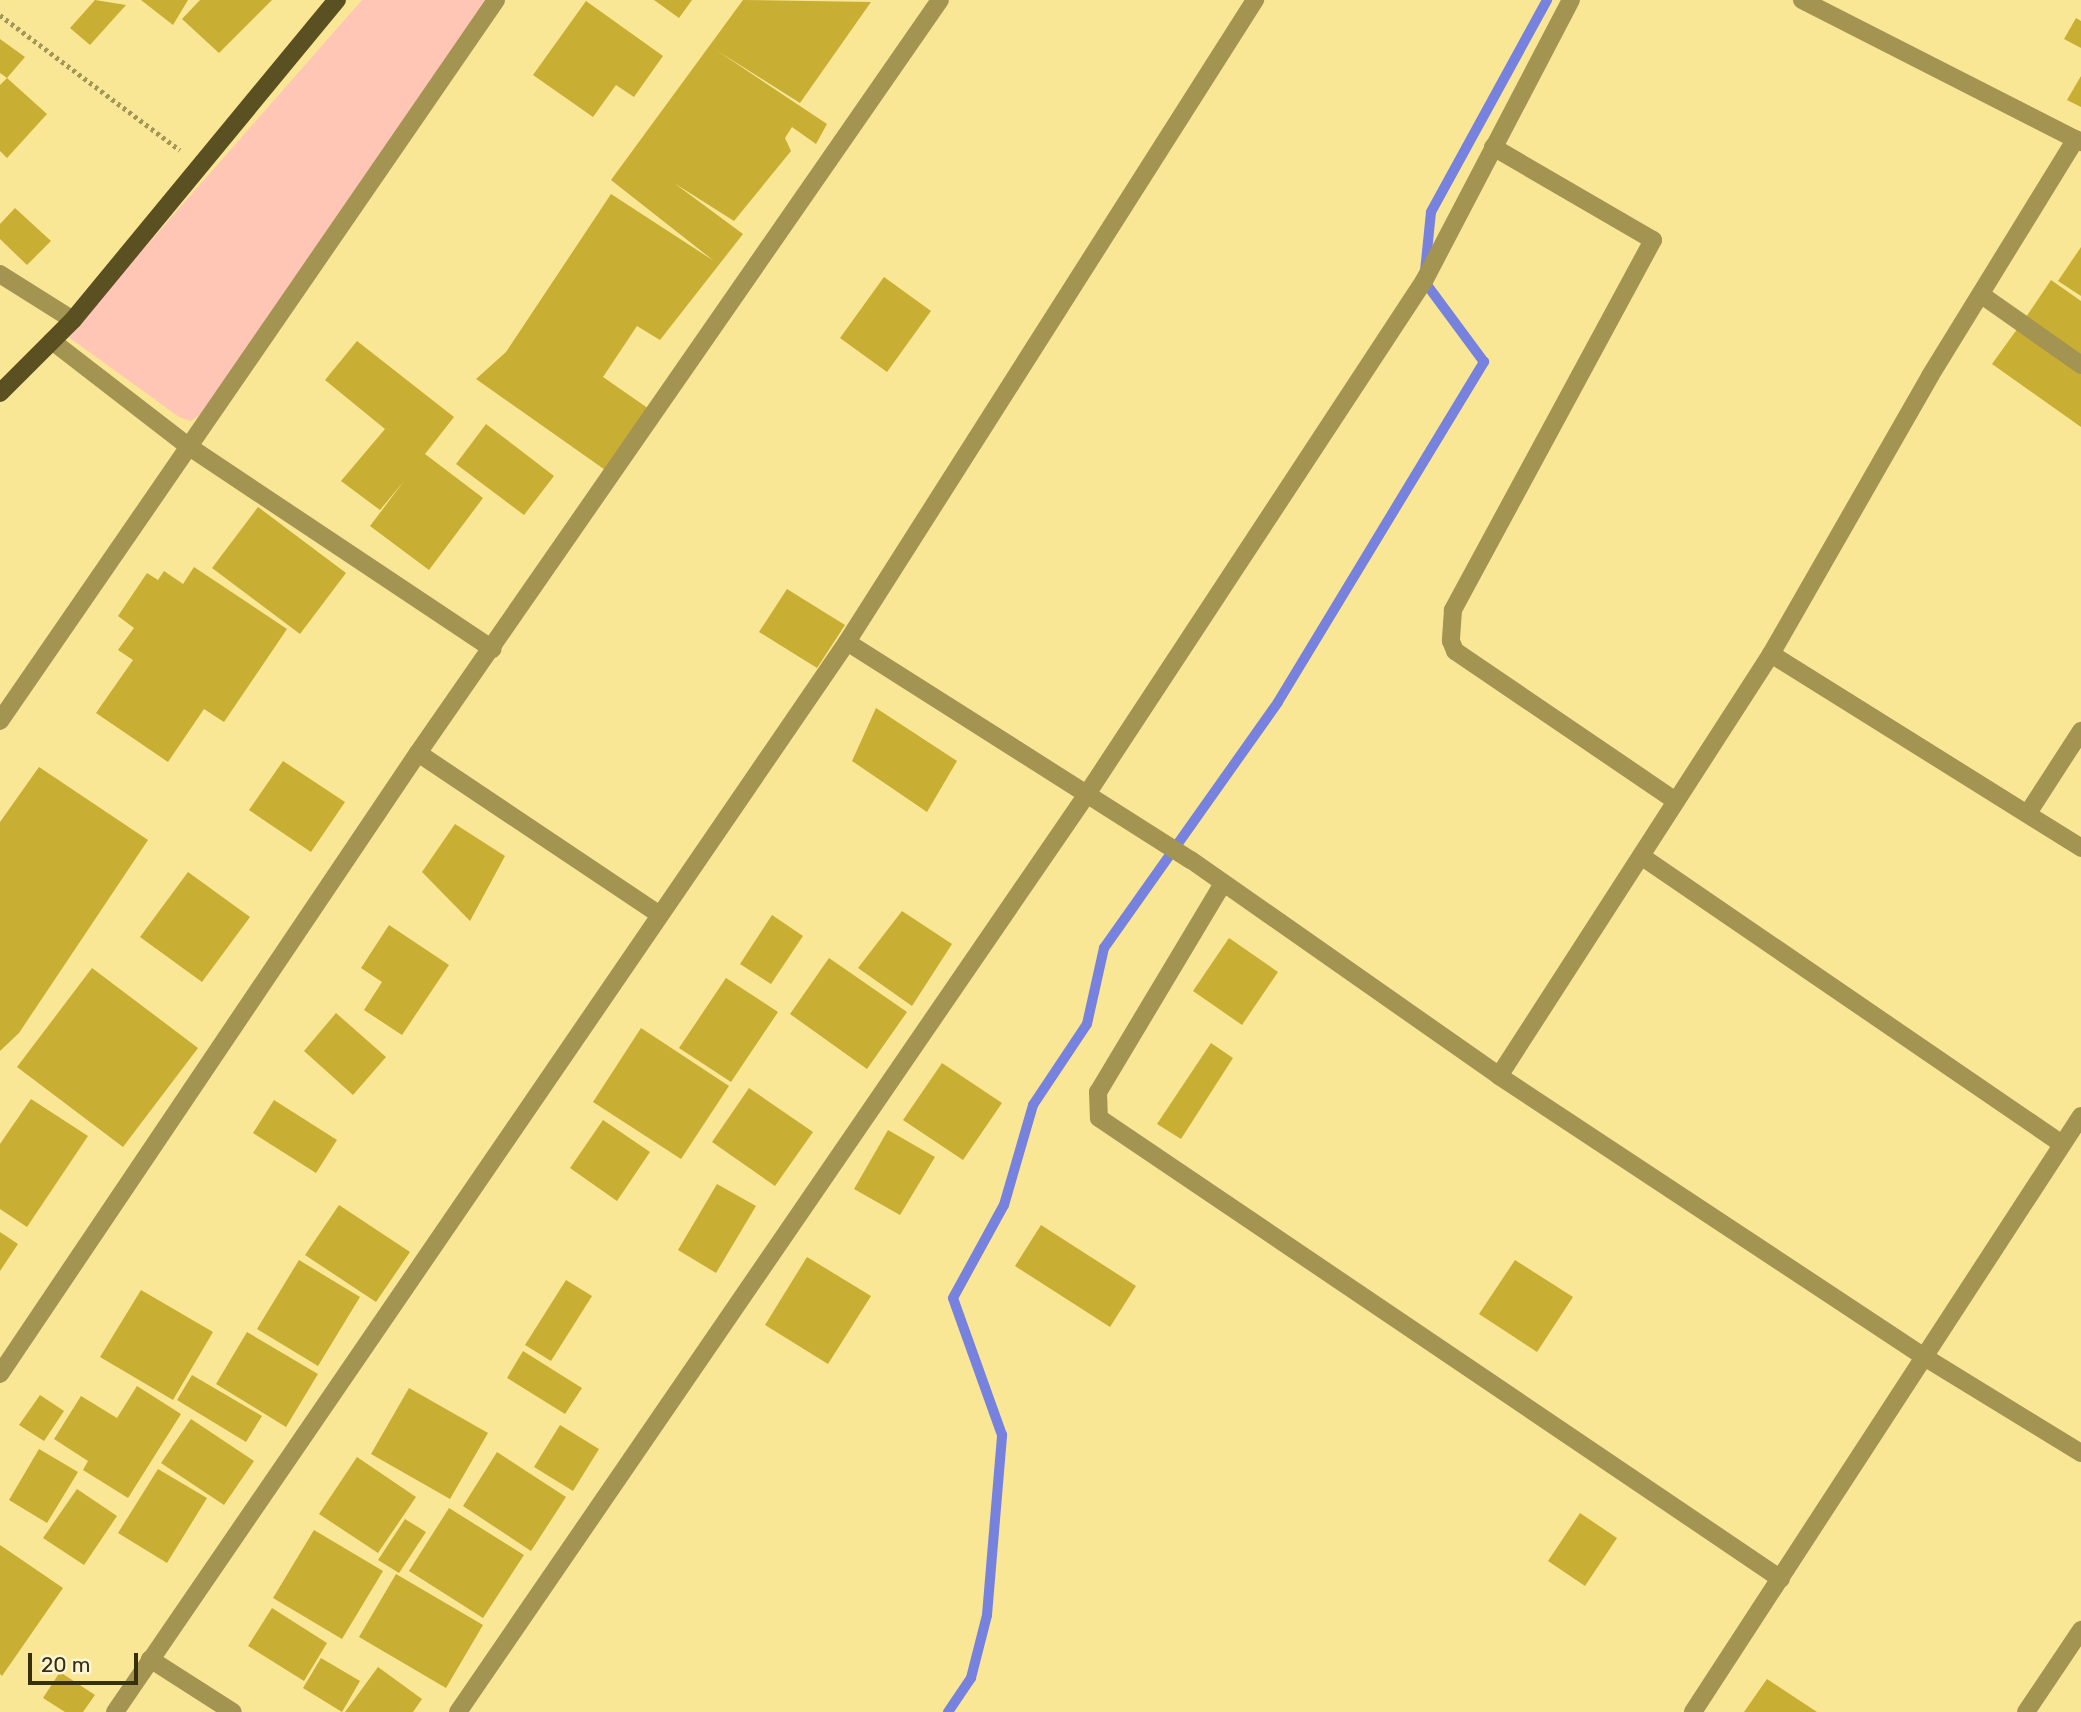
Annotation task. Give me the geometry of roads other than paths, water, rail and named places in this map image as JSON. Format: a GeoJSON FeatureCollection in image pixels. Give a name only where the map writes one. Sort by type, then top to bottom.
{"type":"FeatureCollection","features":[{"type":"Feature","properties":{"kind":"main road"},"geometry":{"type":"LineString","coordinates":[[0,393],[73,320],[198,163],[337,0]]}},
{"type":"Feature","properties":{"kind":"street"},"geometry":{"type":"LineString","coordinates":[[0,721],[496,0]]}},
{"type":"Feature","properties":{"kind":"street"},"geometry":{"type":"LineString","coordinates":[[0,1374],[418,753],[940,0]]}},
{"type":"Feature","properties":{"kind":"street"},"geometry":{"type":"LineString","coordinates":[[115,1712],[847,642],[1255,0]]}},
{"type":"Feature","properties":{"kind":"street"},"geometry":{"type":"LineString","coordinates":[[458,1712],[1087,794],[1424,281],[1572,0]]}},
{"type":"Feature","properties":{"kind":"street"},"geometry":{"type":"LineString","coordinates":[[1499,1076],[1771,654],[1930,376],[1983,296],[2078,141],[1802,0]]}},
{"type":"Feature","properties":{"kind":"street"},"geometry":{"type":"LineString","coordinates":[[1493,147],[1654,240],[1453,610],[1451,641],[1455,651],[1676,801]]}},
{"type":"Feature","properties":{"kind":"street"},"geometry":{"type":"LineString","coordinates":[[0,274],[73,320]]}},
{"type":"Feature","properties":{"kind":"street"},"geometry":{"type":"LineString","coordinates":[[1983,296],[2081,365]]}},
{"type":"Feature","properties":{"kind":"street"},"geometry":{"type":"LineString","coordinates":[[52,341],[188,446],[492,649]]}},
{"type":"Feature","properties":{"kind":"street"},"geometry":{"type":"LineString","coordinates":[[847,642],[1153,835],[1499,1076],[1926,1359],[2081,1453]]}},
{"type":"Feature","properties":{"kind":"street"},"geometry":{"type":"LineString","coordinates":[[1771,654],[2081,848]]}},
{"type":"Feature","properties":{"kind":"street"},"geometry":{"type":"LineString","coordinates":[[2028,813],[2081,731]]}},
{"type":"Feature","properties":{"kind":"street"},"geometry":{"type":"LineString","coordinates":[[418,753],[660,915]]}},
{"type":"Feature","properties":{"kind":"street"},"geometry":{"type":"LineString","coordinates":[[1641,856],[2062,1144]]}},
{"type":"Feature","properties":{"kind":"street"},"geometry":{"type":"LineString","coordinates":[[1222,885],[1098,1092],[1099,1118],[1781,1579]]}},
{"type":"Feature","properties":{"kind":"street"},"geometry":{"type":"LineString","coordinates":[[1693,1712],[1926,1359],[2081,1116]]}},
{"type":"Feature","properties":{"kind":"street"},"geometry":{"type":"LineString","coordinates":[[2026,1712],[2081,1630]]}},
{"type":"Feature","properties":{"kind":"street"},"geometry":{"type":"LineString","coordinates":[[150,1659],[233,1712]]}},
{"type":"Feature","properties":{"kind":"waterway"},"geometry":{"type":"LineString","coordinates":[[948,1712],[971,1678],[987,1615],[1002,1435],[953,1298],[1004,1205],[1033,1105],[1087,1024],[1104,948],[1278,702],[1484,362],[1424,281],[1431,212],[1547,0]]}}]}
